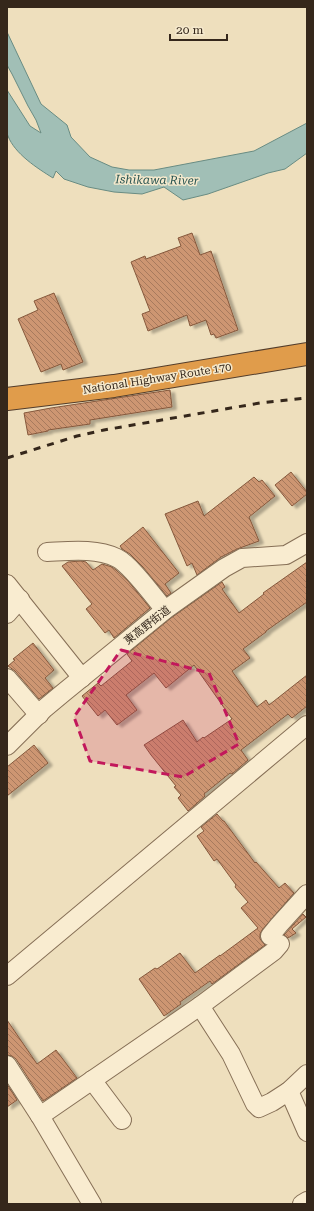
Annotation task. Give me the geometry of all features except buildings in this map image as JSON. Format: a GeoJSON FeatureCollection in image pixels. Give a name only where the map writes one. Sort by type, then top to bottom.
{"type":"FeatureCollection","features":[{"type":"Feature","properties":{"kind":"highway","name":"National Highway Route 170"},"geometry":{"type":"LineString","coordinates":[[7,399],[114,386],[307,354]]}},
{"type":"Feature","properties":{"kind":"street","name":"東高野街道"},"geometry":{"type":"LineString","coordinates":[[7,746],[51,703],[165,610],[224,568],[242,558],[286,555],[307,543]]}},
{"type":"Feature","properties":{"kind":"street"},"geometry":{"type":"LineString","coordinates":[[47,552],[80,550],[101,553],[118,558],[128,565],[165,610]]}},
{"type":"Feature","properties":{"kind":"street"},"geometry":{"type":"LineString","coordinates":[[7,584],[82,678]]}},
{"type":"Feature","properties":{"kind":"street"},"geometry":{"type":"LineString","coordinates":[[7,614],[20,599]]}},
{"type":"Feature","properties":{"kind":"street"},"geometry":{"type":"LineString","coordinates":[[7,678],[39,715]]}},
{"type":"Feature","properties":{"kind":"street"},"geometry":{"type":"LineString","coordinates":[[7,976],[307,725]]}},
{"type":"Feature","properties":{"kind":"street"},"geometry":{"type":"LineString","coordinates":[[40,1116],[200,1006],[274,951],[278,925],[307,894]]}},
{"type":"Feature","properties":{"kind":"street"},"geometry":{"type":"LineString","coordinates":[[200,1006],[231,1054],[258,1108],[272,1102],[288,1091],[307,1074]]}},
{"type":"Feature","properties":{"kind":"street"},"geometry":{"type":"LineString","coordinates":[[7,1065],[40,1116],[92,1204]]}},
{"type":"Feature","properties":{"kind":"street"},"geometry":{"type":"LineString","coordinates":[[92,1080],[122,1120]]}},
{"type":"Feature","properties":{"kind":"street"},"geometry":{"type":"LineString","coordinates":[[288,1091],[307,1132]]}},
{"type":"Feature","properties":{"kind":"street"},"geometry":{"type":"LineString","coordinates":[[302,1204],[307,1202]]}},
{"type":"Feature","properties":{"kind":"highlighted area"},"geometry":{"type":"Polygon","coordinates":[[[121,650],[209,673],[239,744],[183,777],[90,761],[74,717],[121,650]]]}},
{"type":"Feature","properties":{"kind":"water","name":"Ishikawa River"},"geometry":{"type":"Polygon","coordinates":[[[7,32],[41,104],[67,125],[71,137],[90,157],[112,167],[129,170],[154,170],[254,151],[307,123],[307,153],[285,169],[268,173],[208,194],[183,200],[164,187],[142,194],[114,192],[88,187],[64,179],[56,171],[53,178],[21,155],[11,143],[7,133],[7,90],[30,126],[41,133],[36,120],[7,65],[7,32]]]}},
{"type":"Feature","properties":{"kind":"railway"},"geometry":{"type":"LineString","coordinates":[[7,458],[77,436],[104,430],[260,403],[307,398]]}}]}
